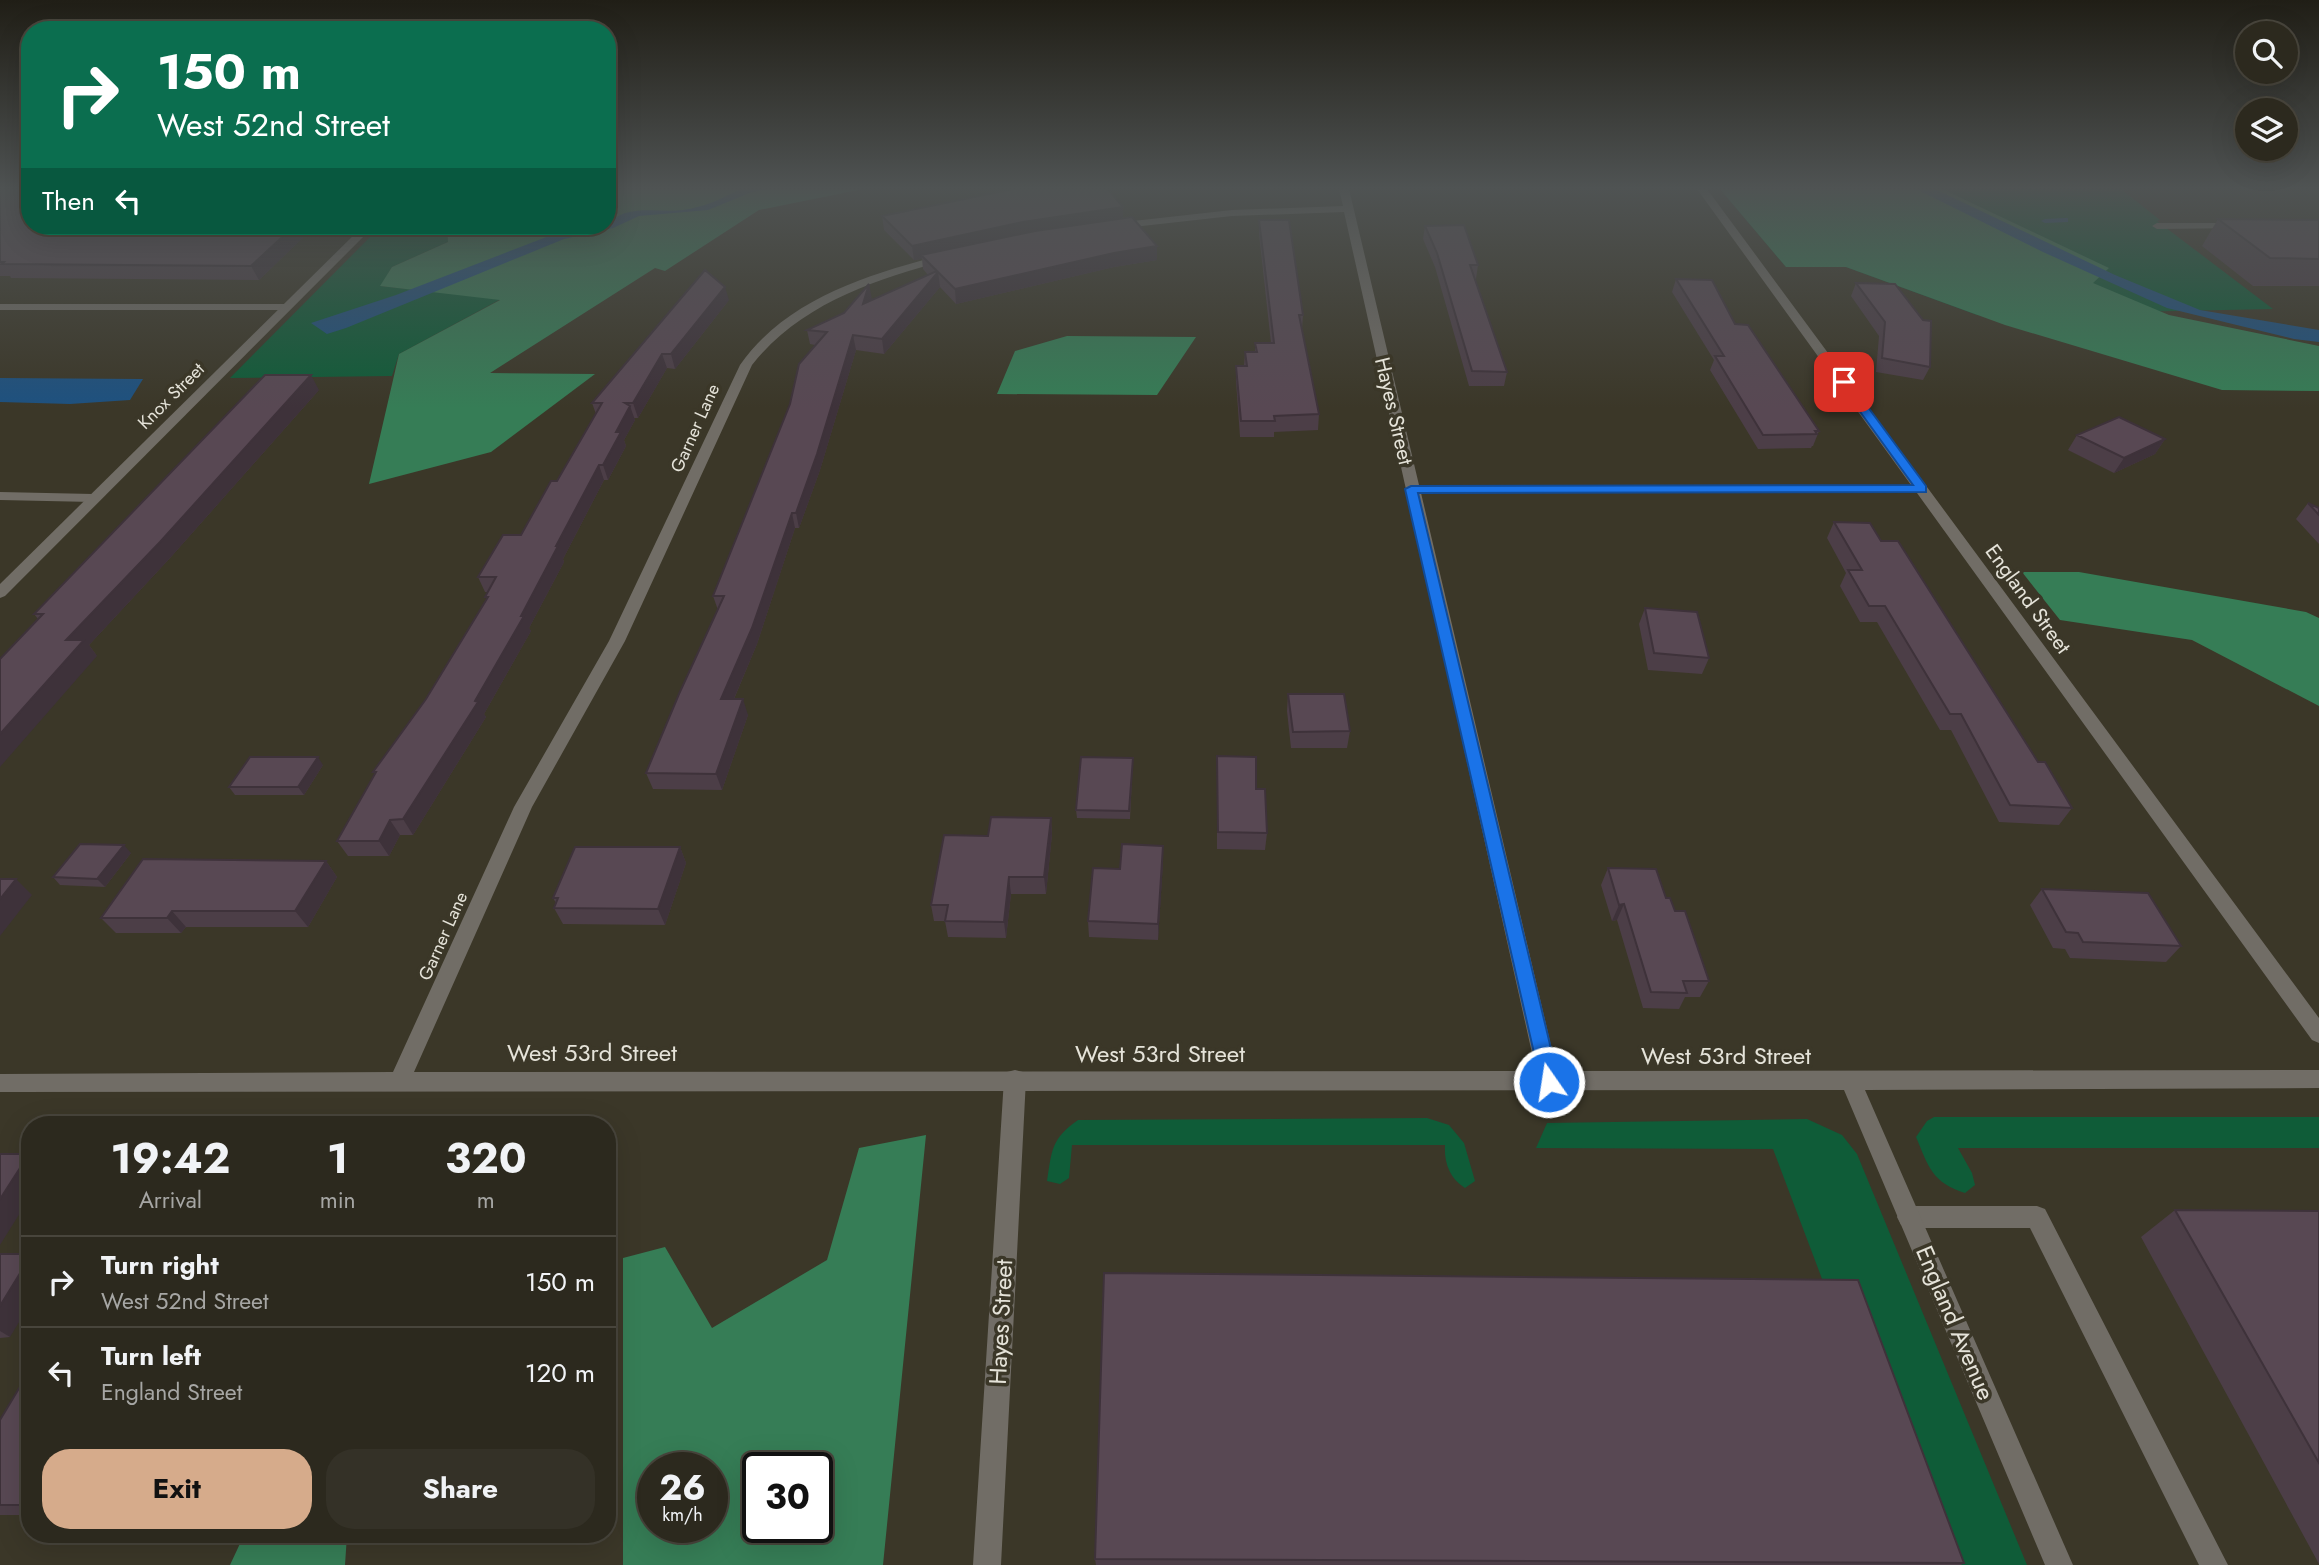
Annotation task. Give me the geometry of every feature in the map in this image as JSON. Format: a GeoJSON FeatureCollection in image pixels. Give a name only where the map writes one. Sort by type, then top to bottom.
{"type":"FeatureCollection","features":[{"type":"Feature","properties":{"kind":"street","name":"Knox Street"},"geometry":{"type":"LineString","coordinates":[[0,593],[332,262]]}},
{"type":"Feature","properties":{"kind":"street","name":"Garner Lane"},"geometry":{"type":"LineString","coordinates":[[400,1080],[523,807],[558,740],[617,641],[734,387],[752,357],[782,328],[814,306],[892,271],[930,262]]}},
{"type":"Feature","properties":{"kind":"street","name":"Hayes Street"},"geometry":{"type":"LineString","coordinates":[[1361,262],[1549,1082]]}},
{"type":"Feature","properties":{"kind":"street","name":"England Street"},"geometry":{"type":"LineString","coordinates":[[1756,262],[2319,1034]]}},
{"type":"Feature","properties":{"kind":"street"},"geometry":{"type":"LineString","coordinates":[[0,307],[286,307]]}},
{"type":"Feature","properties":{"kind":"street"},"geometry":{"type":"LineString","coordinates":[[1411,489],[1922,489]]}},
{"type":"Feature","properties":{"kind":"street"},"geometry":{"type":"LineString","coordinates":[[0,496],[93,498]]}},
{"type":"Feature","properties":{"kind":"street","name":"Hayes Street"},"geometry":{"type":"LineString","coordinates":[[987,1565],[1015,1079]]}},
{"type":"Feature","properties":{"kind":"street","name":"West 53rd Street"},"geometry":{"type":"LineString","coordinates":[[0,1083],[400,1080],[1851,1082],[2319,1079]]}},
{"type":"Feature","properties":{"kind":"street","name":"England Avenue"},"geometry":{"type":"LineString","coordinates":[[1851,1082],[2059,1565]]}},
{"type":"Feature","properties":{"kind":"street"},"geometry":{"type":"LineString","coordinates":[[1909,1217],[2038,1217],[2214,1565]]}},
{"type":"Feature","properties":{"kind":"green space"},"geometry":{"type":"Polygon","coordinates":[[[345,262],[403,262],[392,267],[381,286],[501,299],[399,354],[392,376],[230,378],[345,262]]]}},
{"type":"Feature","properties":{"kind":"green space"},"geometry":{"type":"Polygon","coordinates":[[[403,262],[679,262],[665,271],[655,268],[490,373],[595,374],[491,452],[369,484],[399,354],[500,300],[380,286],[392,267],[403,262]]]}},
{"type":"Feature","properties":{"kind":"green space"},"geometry":{"type":"Polygon","coordinates":[[[1782,262],[2211,262],[2273,309],[1977,315],[1846,267],[1786,267],[1782,262]]]}},
{"type":"Feature","properties":{"kind":"green space"},"geometry":{"type":"Polygon","coordinates":[[[1782,262],[2096,262],[2109,268],[2093,283],[2169,315],[2319,346],[2319,391],[2222,390],[2005,325],[1846,267],[1786,267],[1782,262]]]}},
{"type":"Feature","properties":{"kind":"green space"},"geometry":{"type":"Polygon","coordinates":[[[1067,336],[1196,337],[1157,395],[997,394],[1015,351],[1067,336]]]}},
{"type":"Feature","properties":{"kind":"green space"},"geometry":{"type":"Polygon","coordinates":[[[2022,572],[2079,572],[2306,612],[2319,618],[2319,706],[2192,640],[2060,620],[2022,572]]]}},
{"type":"Feature","properties":{"kind":"green space"},"geometry":{"type":"Polygon","coordinates":[[[1934,1117],[2319,1117],[2319,1148],[1958,1148],[1972,1173],[1975,1185],[1965,1193],[1938,1179],[1924,1157],[1916,1137],[1927,1121],[1934,1117]]]}},
{"type":"Feature","properties":{"kind":"green space"},"geometry":{"type":"Polygon","coordinates":[[[1427,1118],[1449,1125],[1464,1143],[1475,1181],[1465,1188],[1449,1169],[1445,1145],[1072,1145],[1069,1178],[1060,1184],[1047,1181],[1054,1146],[1062,1133],[1078,1120],[1427,1118]]]}},
{"type":"Feature","properties":{"kind":"green space"},"geometry":{"type":"Polygon","coordinates":[[[1807,1119],[1842,1135],[1857,1154],[2027,1565],[1930,1565],[1773,1149],[1536,1148],[1547,1123],[1807,1119]]]}},
{"type":"Feature","properties":{"kind":"green space"},"geometry":{"type":"Polygon","coordinates":[[[926,1135],[883,1565],[623,1565],[623,1258],[665,1247],[712,1328],[827,1260],[859,1148],[926,1135]]]}},
{"type":"Feature","properties":{"kind":"green space"},"geometry":{"type":"Polygon","coordinates":[[[240,1543],[346,1543],[345,1565],[230,1565],[240,1543]]]}},
{"type":"Feature","properties":{"kind":"water"},"geometry":{"type":"Polygon","coordinates":[[[482,262],[508,262],[327,334],[311,323],[396,295],[482,262]]]}},
{"type":"Feature","properties":{"kind":"water"},"geometry":{"type":"Polygon","coordinates":[[[2065,262],[2088,262],[2200,310],[2319,330],[2319,342],[2294,339],[2167,308],[2065,262]]]}},
{"type":"Feature","properties":{"kind":"water"},"geometry":{"type":"Polygon","coordinates":[[[0,378],[143,379],[130,400],[70,404],[0,402],[0,378]]]}},
{"type":"Feature","properties":{"kind":"building"},"geometry":{"type":"Polygon","coordinates":[[[4,262],[255,262],[251,266],[2,264],[4,262]]]}},
{"type":"Feature","properties":{"kind":"building"},"geometry":{"type":"Polygon","coordinates":[[[928,262],[1074,262],[955,289],[938,272],[882,339],[853,335],[796,513],[792,513],[752,628],[721,699],[743,699],[716,774],[646,773],[724,596],[713,596],[790,404],[799,364],[827,332],[807,330],[844,313],[869,284],[863,304],[937,271],[928,262]]]}},
{"type":"Feature","properties":{"kind":"building"},"geometry":{"type":"Polygon","coordinates":[[[1264,262],[1295,262],[1303,315],[1299,315],[1319,414],[1274,416],[1275,421],[1241,421],[1236,366],[1247,366],[1245,352],[1257,352],[1255,343],[1274,343],[1264,262]]]}},
{"type":"Feature","properties":{"kind":"building"},"geometry":{"type":"Polygon","coordinates":[[[1440,262],[1477,262],[1478,265],[1470,265],[1507,372],[1472,371],[1440,262]]]}},
{"type":"Feature","properties":{"kind":"building"},"geometry":{"type":"Polygon","coordinates":[[[705,270],[725,287],[671,354],[662,354],[633,403],[625,403],[630,406],[616,432],[621,432],[603,465],[599,465],[556,546],[521,616],[524,616],[475,701],[478,702],[403,819],[390,820],[379,841],[337,841],[376,772],[373,772],[426,699],[488,597],[485,597],[496,577],[478,577],[503,535],[521,535],[551,481],[557,481],[602,403],[592,403],[705,270]]]}},
{"type":"Feature","properties":{"kind":"building"},"geometry":{"type":"Polygon","coordinates":[[[1676,279],[1712,280],[1735,324],[1748,325],[1819,431],[1815,431],[1817,434],[1763,435],[1715,356],[1724,356],[1676,279]]]}},
{"type":"Feature","properties":{"kind":"building"},"geometry":{"type":"Polygon","coordinates":[[[1856,283],[1895,284],[1923,320],[1931,321],[1930,367],[1882,358],[1885,322],[1856,283]]]}},
{"type":"Feature","properties":{"kind":"building"},"geometry":{"type":"Polygon","coordinates":[[[265,375],[311,375],[160,542],[66,640],[84,640],[0,734],[0,659],[43,614],[34,614],[265,375]]]}},
{"type":"Feature","properties":{"kind":"building"},"geometry":{"type":"Polygon","coordinates":[[[2119,417],[2165,439],[2124,458],[2077,435],[2119,417]]]}},
{"type":"Feature","properties":{"kind":"building"},"geometry":{"type":"Polygon","coordinates":[[[2308,503],[2319,508],[2319,515],[2308,503]]]}},
{"type":"Feature","properties":{"kind":"building"},"geometry":{"type":"Polygon","coordinates":[[[1834,522],[1870,523],[1881,541],[1898,541],[2038,762],[2045,762],[2072,808],[2010,805],[1961,714],[1950,714],[1885,606],[1869,606],[1848,570],[1862,570],[1834,522]]]}},
{"type":"Feature","properties":{"kind":"building"},"geometry":{"type":"Polygon","coordinates":[[[1645,608],[1697,612],[1709,658],[1654,653],[1645,608]]]}},
{"type":"Feature","properties":{"kind":"building"},"geometry":{"type":"Polygon","coordinates":[[[1288,694],[1344,694],[1350,731],[1293,732],[1288,694]]]}},
{"type":"Feature","properties":{"kind":"building"},"geometry":{"type":"Polygon","coordinates":[[[1217,756],[1256,757],[1256,789],[1265,789],[1267,833],[1218,832],[1217,756]]]}},
{"type":"Feature","properties":{"kind":"building"},"geometry":{"type":"Polygon","coordinates":[[[250,757],[318,757],[298,787],[229,787],[250,757]]]}},
{"type":"Feature","properties":{"kind":"building"},"geometry":{"type":"Polygon","coordinates":[[[1081,757],[1133,758],[1129,811],[1076,810],[1081,757]]]}},
{"type":"Feature","properties":{"kind":"building"},"geometry":{"type":"Polygon","coordinates":[[[991,817],[1051,818],[1044,877],[1009,877],[1004,922],[945,921],[948,905],[931,905],[944,835],[988,836],[991,817]]]}},
{"type":"Feature","properties":{"kind":"building"},"geometry":{"type":"Polygon","coordinates":[[[80,844],[124,845],[97,879],[53,877],[80,844]]]}},
{"type":"Feature","properties":{"kind":"building"},"geometry":{"type":"Polygon","coordinates":[[[1122,844],[1163,846],[1158,924],[1088,921],[1093,868],[1120,869],[1122,844]]]}},
{"type":"Feature","properties":{"kind":"building"},"geometry":{"type":"Polygon","coordinates":[[[575,847],[680,847],[658,909],[554,908],[558,898],[553,898],[575,847]]]}},
{"type":"Feature","properties":{"kind":"building"},"geometry":{"type":"Polygon","coordinates":[[[143,859],[326,861],[295,911],[172,911],[167,918],[101,918],[143,859]]]}},
{"type":"Feature","properties":{"kind":"building"},"geometry":{"type":"Polygon","coordinates":[[[1608,868],[1656,869],[1666,898],[1670,898],[1675,911],[1685,911],[1709,981],[1683,981],[1687,993],[1651,992],[1624,904],[1619,905],[1608,868]]]}},
{"type":"Feature","properties":{"kind":"building"},"geometry":{"type":"Polygon","coordinates":[[[0,879],[16,879],[0,899],[0,879]]]}},
{"type":"Feature","properties":{"kind":"building"},"geometry":{"type":"Polygon","coordinates":[[[2042,889],[2148,893],[2181,946],[2083,942],[2078,933],[2066,932],[2042,889]]]}},
{"type":"Feature","properties":{"kind":"building"},"geometry":{"type":"Polygon","coordinates":[[[0,1154],[21,1154],[21,1166],[0,1199],[0,1154]]]}},
{"type":"Feature","properties":{"kind":"building"},"geometry":{"type":"Polygon","coordinates":[[[2175,1210],[2319,1211],[2319,1463],[2175,1210]]]}},
{"type":"Feature","properties":{"kind":"building"},"geometry":{"type":"Polygon","coordinates":[[[0,1254],[21,1254],[21,1272],[0,1306],[0,1254]]]}},
{"type":"Feature","properties":{"kind":"building"},"geometry":{"type":"Polygon","coordinates":[[[1104,1273],[1858,1280],[1964,1563],[1095,1559],[1104,1273]]]}},
{"type":"Feature","properties":{"kind":"building"},"geometry":{"type":"Polygon","coordinates":[[[21,1385],[21,1505],[0,1505],[0,1420],[21,1385]]]}},
{"type":"Feature","properties":{"kind":"route"},"geometry":{"type":"LineString","coordinates":[[1549,1082],[1411,489],[1922,489],[1844,382]]}}]}
